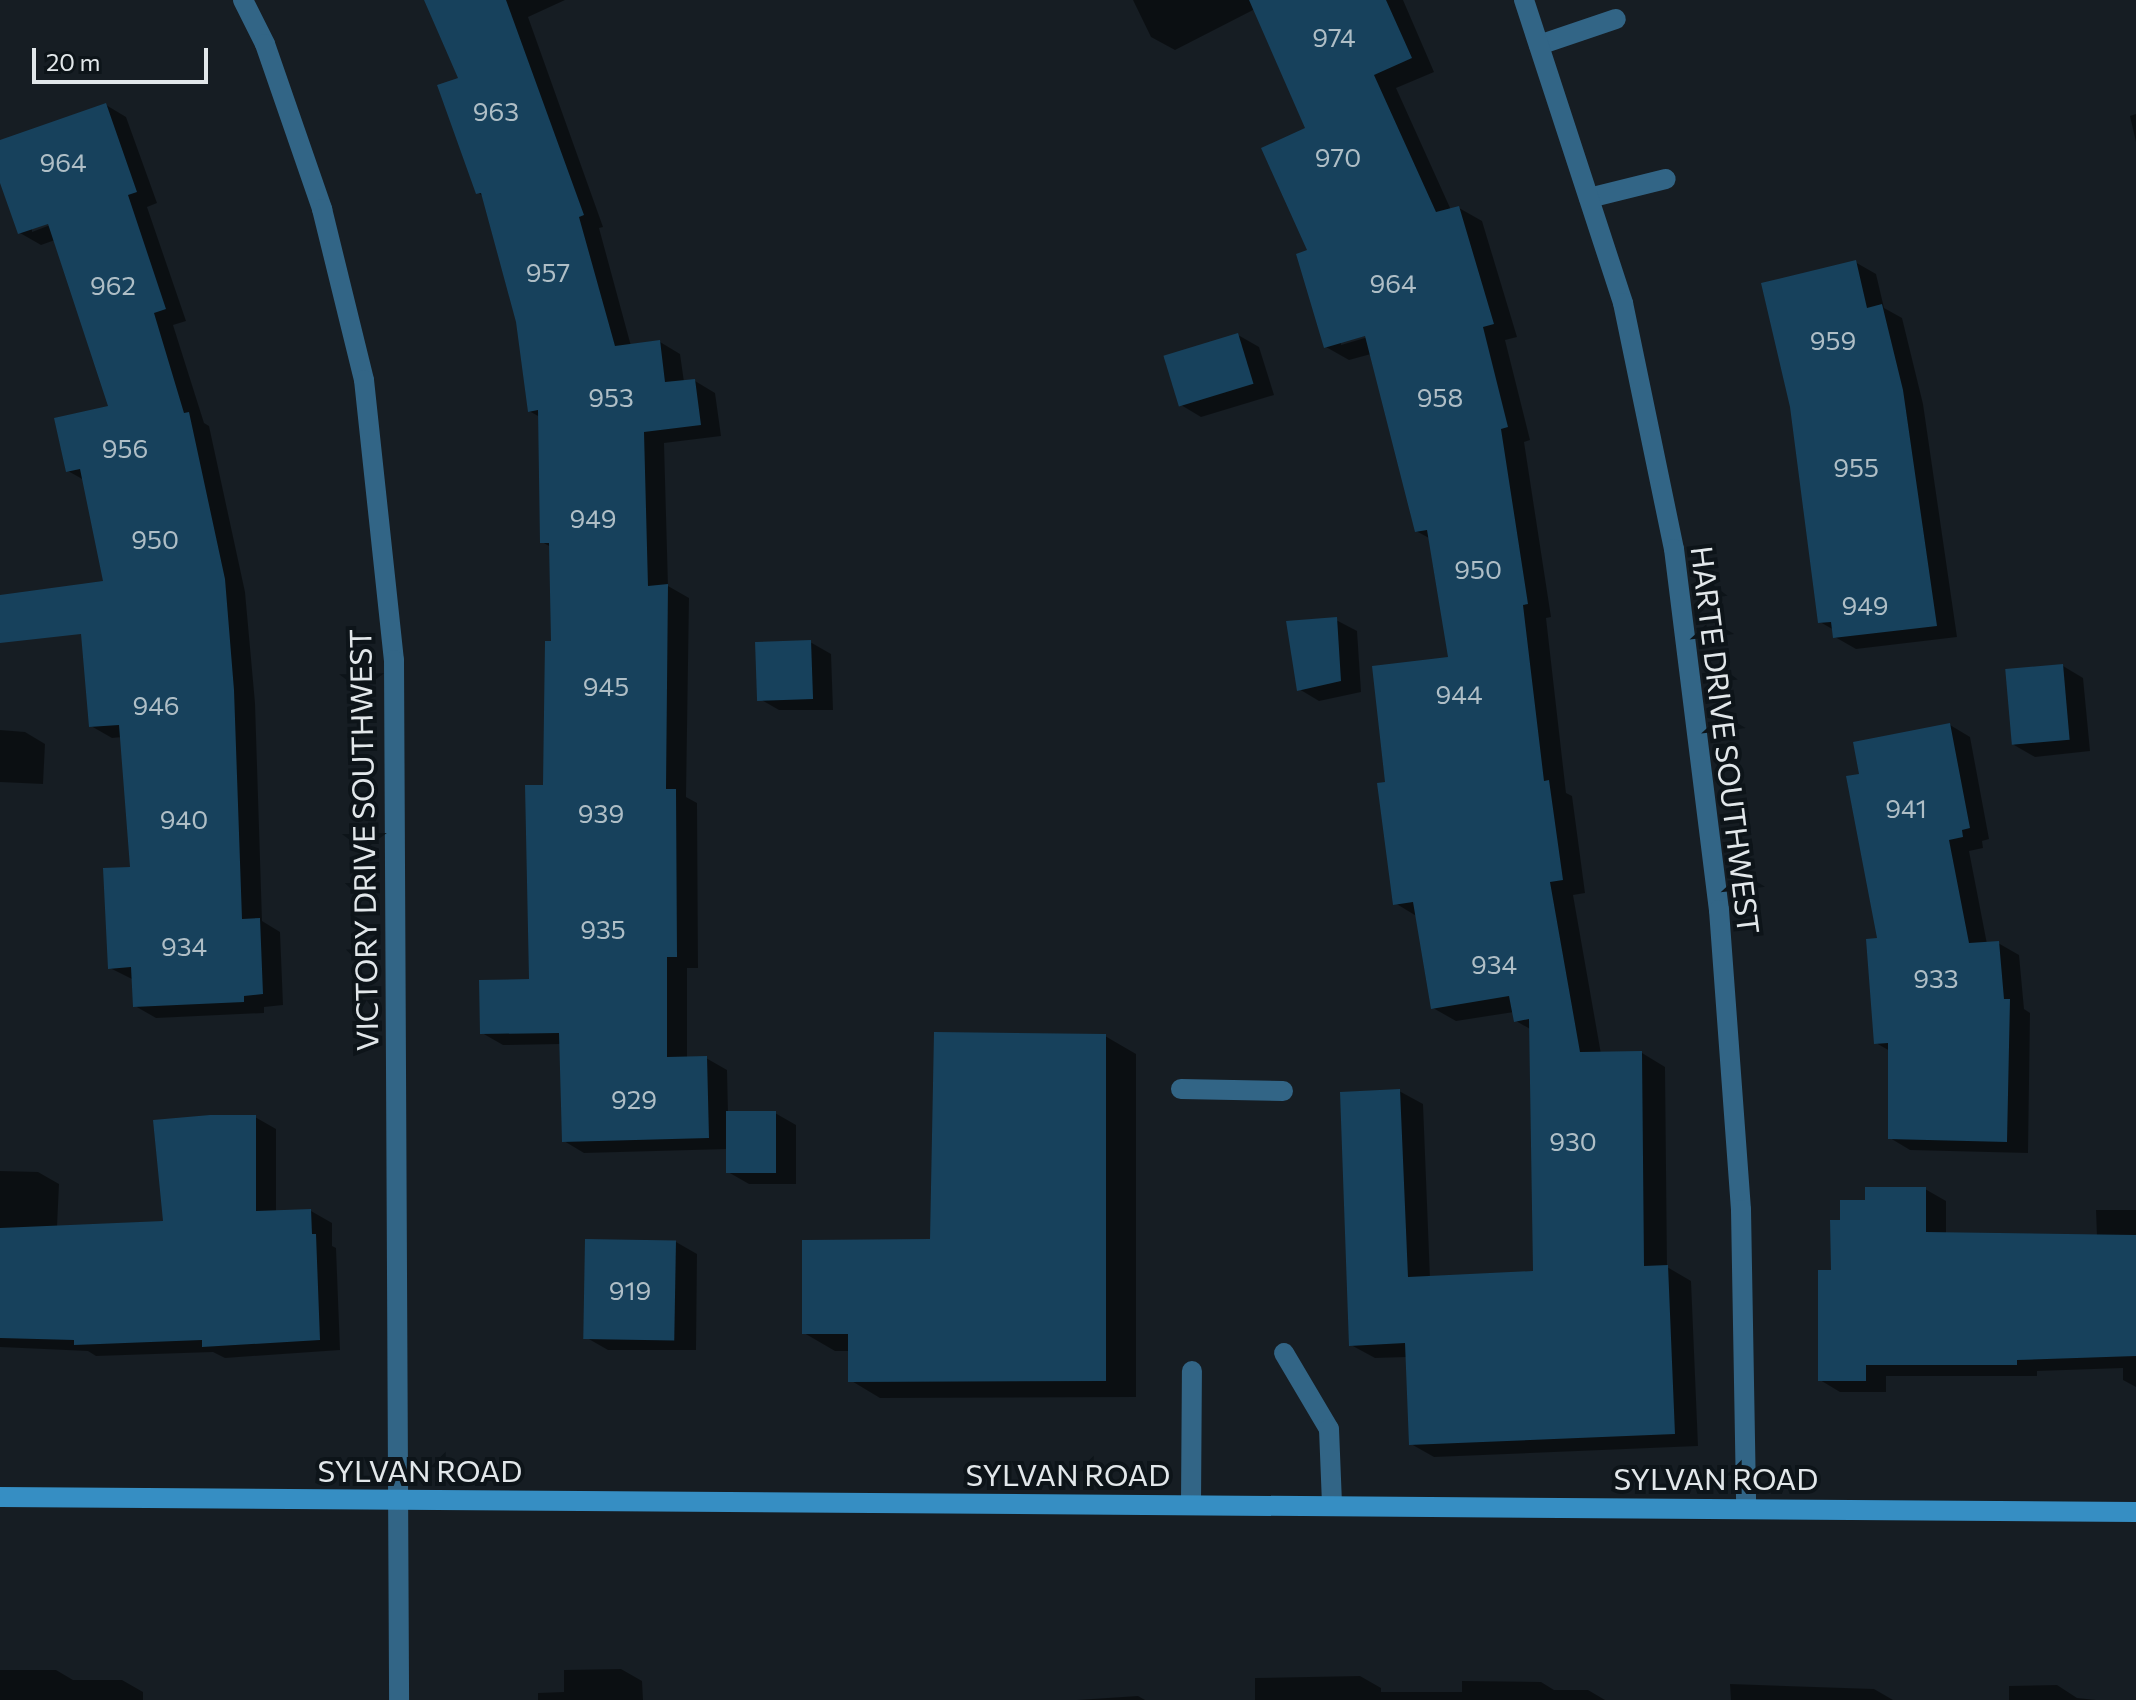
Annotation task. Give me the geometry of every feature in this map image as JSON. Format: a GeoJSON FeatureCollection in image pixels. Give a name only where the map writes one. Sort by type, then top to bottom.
{"type":"FeatureCollection","features":[{"type":"Feature","properties":{"kind":"main road","name":"SYLVAN ROAD"},"geometry":{"type":"LineString","coordinates":[[0,1497],[2136,1512]]}},
{"type":"Feature","properties":{"kind":"street","name":"VICTORY DRIVE SOUTHWEST"},"geometry":{"type":"LineString","coordinates":[[243,0],[265,44],[322,209],[364,380],[394,660],[399,1700]]}},
{"type":"Feature","properties":{"kind":"street","name":"HARTE DRIVE SOUTHWEST"},"geometry":{"type":"LineString","coordinates":[[1524,0],[1623,303],[1674,549],[1719,910],[1741,1210],[1746,1508]]}},
{"type":"Feature","properties":{"kind":"street"},"geometry":{"type":"LineString","coordinates":[[1539,45],[1616,19]]}},
{"type":"Feature","properties":{"kind":"street"},"geometry":{"type":"LineString","coordinates":[[1589,198],[1666,179]]}},
{"type":"Feature","properties":{"kind":"street"},"geometry":{"type":"LineString","coordinates":[[1181,1089],[1283,1091]]}},
{"type":"Feature","properties":{"kind":"street"},"geometry":{"type":"LineString","coordinates":[[1284,1353],[1329,1429],[1332,1505]]}},
{"type":"Feature","properties":{"kind":"street"},"geometry":{"type":"LineString","coordinates":[[1191,1504],[1192,1371]]}},
{"type":"Feature","properties":{"kind":"building"},"geometry":{"type":"Polygon","coordinates":[[[424,0],[506,0],[584,215],[579,217],[615,346],[660,340],[665,382],[695,379],[701,425],[644,432],[648,586],[668,584],[666,789],[676,789],[677,957],[667,957],[667,1057],[707,1056],[709,1138],[562,1142],[559,1033],[480,1034],[479,980],[529,979],[525,785],[543,785],[545,641],[551,641],[549,543],[540,543],[538,410],[528,412],[516,322],[481,193],[476,194],[437,85],[458,78],[424,0]]]}},
{"type":"Feature","properties":{"kind":"building"},"geometry":{"type":"Polygon","coordinates":[[[1249,0],[1386,0],[1412,58],[1374,75],[1436,212],[1459,206],[1494,324],[1483,327],[1508,427],[1501,429],[1528,604],[1523,605],[1544,781],[1549,780],[1563,880],[1550,882],[1580,1052],[1642,1051],[1644,1266],[1668,1265],[1675,1434],[1409,1445],[1405,1343],[1349,1346],[1340,1092],[1400,1089],[1408,1277],[1533,1271],[1529,1019],[1514,1022],[1509,996],[1431,1009],[1413,902],[1393,905],[1377,783],[1385,782],[1372,666],[1448,657],[1427,530],[1415,532],[1365,336],[1324,348],[1296,254],[1307,250],[1261,148],[1305,128],[1249,0]]]}},
{"type":"Feature","properties":{"kind":"building"},"geometry":{"type":"Polygon","coordinates":[[[106,103],[137,192],[128,195],[166,309],[154,313],[184,413],[189,412],[225,579],[234,690],[242,919],[260,918],[263,994],[244,996],[244,1002],[133,1007],[131,967],[108,969],[103,868],[130,867],[119,725],[89,727],[81,634],[0,643],[0,595],[103,581],[80,469],[66,472],[54,418],[108,406],[48,224],[18,234],[0,183],[0,140],[106,103]]]}},
{"type":"Feature","properties":{"kind":"building"},"geometry":{"type":"Polygon","coordinates":[[[1856,260],[1867,308],[1882,304],[1903,390],[1937,626],[1833,638],[1831,622],[1818,623],[1790,407],[1761,283],[1856,260]]]}},
{"type":"Feature","properties":{"kind":"building"},"geometry":{"type":"Polygon","coordinates":[[[1238,333],[1253,384],[1179,406],[1163,356],[1238,333]]]}},
{"type":"Feature","properties":{"kind":"building"},"geometry":{"type":"Polygon","coordinates":[[[1337,617],[1341,681],[1297,691],[1286,621],[1337,617]]]}},
{"type":"Feature","properties":{"kind":"building"},"geometry":{"type":"Polygon","coordinates":[[[811,640],[813,699],[757,701],[755,642],[811,640]]]}},
{"type":"Feature","properties":{"kind":"building"},"geometry":{"type":"Polygon","coordinates":[[[2063,664],[2070,740],[2012,745],[2005,669],[2063,664]]]}},
{"type":"Feature","properties":{"kind":"building"},"geometry":{"type":"Polygon","coordinates":[[[1950,723],[1970,828],[1962,830],[1963,837],[1949,840],[1969,943],[1999,941],[2004,999],[2010,999],[2007,1142],[1888,1139],[1888,1043],[1874,1044],[1866,939],[1877,938],[1846,776],[1859,774],[1853,742],[1950,723]]]}},
{"type":"Feature","properties":{"kind":"building"},"geometry":{"type":"Polygon","coordinates":[[[934,1032],[1106,1034],[1106,1381],[848,1382],[848,1334],[802,1334],[802,1240],[930,1239],[934,1032]]]}},
{"type":"Feature","properties":{"kind":"building"},"geometry":{"type":"Polygon","coordinates":[[[726,1111],[776,1111],[776,1173],[726,1173],[726,1111]]]}},
{"type":"Feature","properties":{"kind":"building"},"geometry":{"type":"Polygon","coordinates":[[[256,1115],[256,1211],[311,1209],[312,1234],[316,1234],[320,1340],[202,1347],[202,1340],[74,1345],[74,1340],[0,1338],[0,1228],[163,1221],[153,1120],[256,1115]]]}},
{"type":"Feature","properties":{"kind":"building"},"geometry":{"type":"Polygon","coordinates":[[[1865,1187],[1926,1187],[1926,1232],[2136,1235],[2136,1356],[2017,1360],[2017,1365],[1866,1365],[1866,1381],[1818,1381],[1818,1270],[1831,1270],[1830,1220],[1840,1220],[1840,1200],[1865,1200],[1865,1187]]]}},
{"type":"Feature","properties":{"kind":"building"},"geometry":{"type":"Polygon","coordinates":[[[585,1239],[676,1241],[674,1341],[583,1339],[585,1239]]]}}]}
